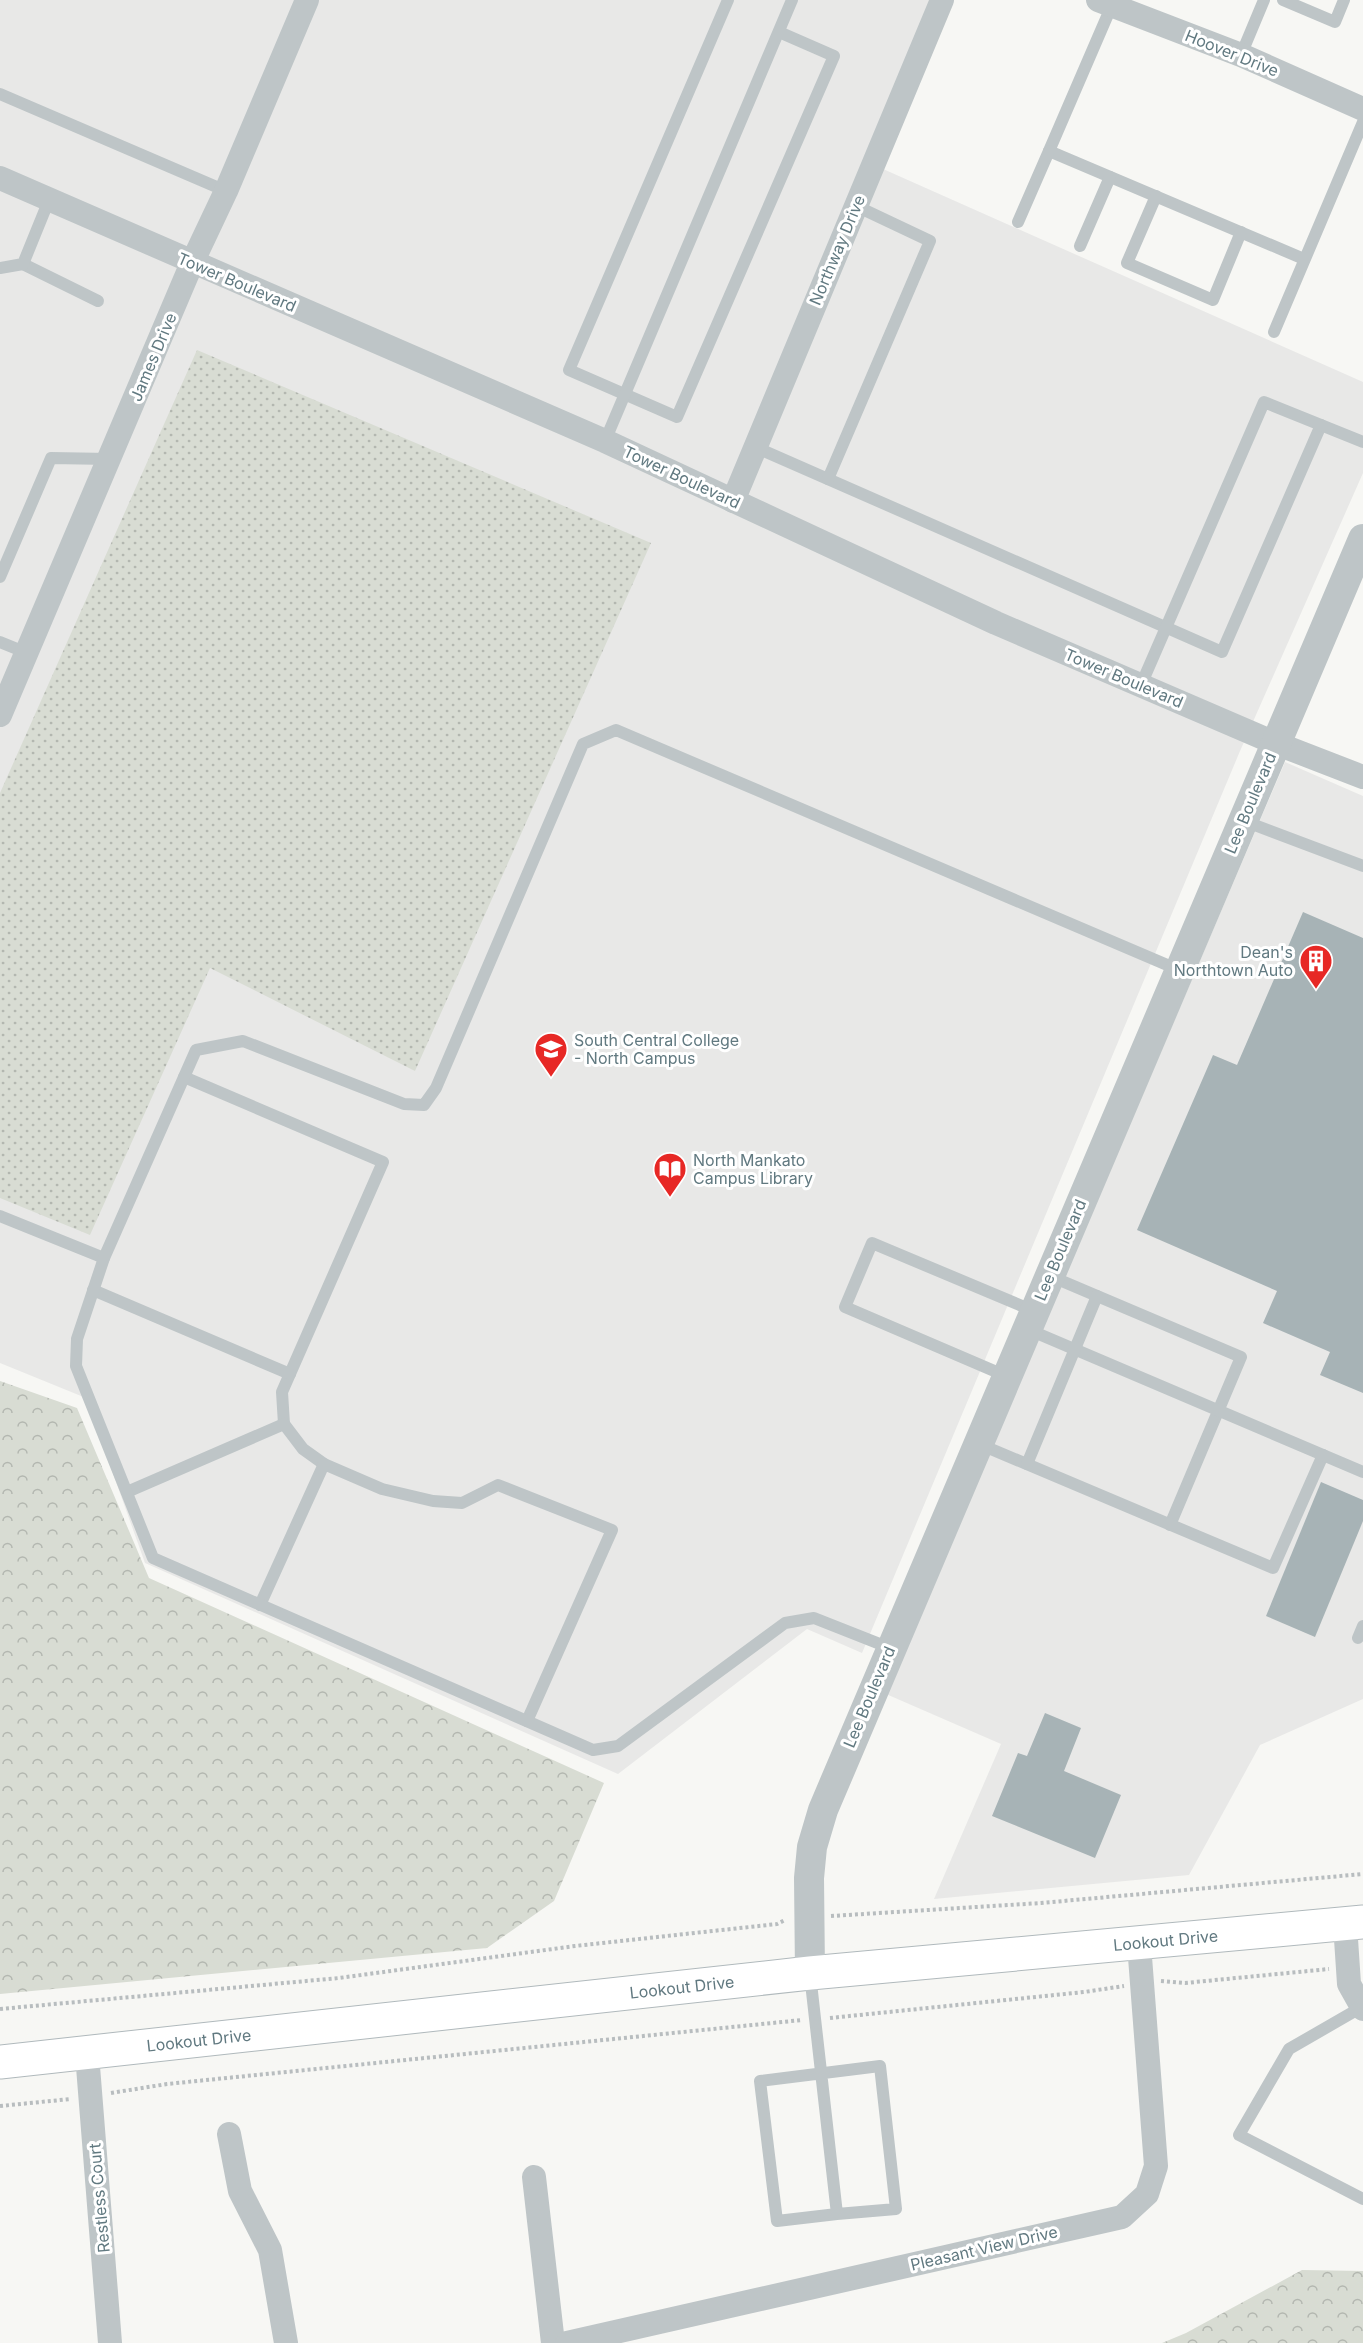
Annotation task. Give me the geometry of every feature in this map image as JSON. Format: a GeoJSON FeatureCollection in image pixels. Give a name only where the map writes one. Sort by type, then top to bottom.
{"type":"FeatureCollection","features":[{"type":"Feature","properties":{"kind":"main road","name":"Lookout Drive"},"geometry":{"type":"LineString","coordinates":[[0,2062],[810,1973],[1354,1923]]}},
{"type":"Feature","properties":{"kind":"street","name":"James Drive"},"geometry":{"type":"LineString","coordinates":[[0,715],[192,263],[226,191],[307,0]]}},
{"type":"Feature","properties":{"kind":"street","name":"Northway Drive"},"geometry":{"type":"LineString","coordinates":[[733,501],[942,0]]}},
{"type":"Feature","properties":{"kind":"street","name":"Hoover Drive"},"geometry":{"type":"LineString","coordinates":[[1105,3],[1241,55],[1363,109]]}},
{"type":"Feature","properties":{"kind":"street","name":"Tower Boulevard"},"geometry":{"type":"LineString","coordinates":[[0,178],[605,441],[996,623],[1275,743],[1363,777]]}},
{"type":"Feature","properties":{"kind":"street","name":"Lee Boulevard"},"geometry":{"type":"LineString","coordinates":[[810,1973],[808,1916],[812,1846],[823,1810],[1363,539]]}},
{"type":"Feature","properties":{"kind":"street"},"geometry":{"type":"LineString","coordinates":[[1354,1923],[1348,1968],[1349,1984],[1362,2008]]}},
{"type":"Feature","properties":{"kind":"street","name":"Pleasant View Drive"},"geometry":{"type":"LineString","coordinates":[[567,2343],[1122,2217],[1147,2194],[1156,2166],[1139,1944]]}},
{"type":"Feature","properties":{"kind":"street","name":"Restless Court"},"geometry":{"type":"LineString","coordinates":[[87,2054],[110,2343]]}},
{"type":"Feature","properties":{"kind":"street"},"geometry":{"type":"LineString","coordinates":[[229,2134],[240,2191],[270,2250],[286,2343]]}},
{"type":"Feature","properties":{"kind":"street"},"geometry":{"type":"LineString","coordinates":[[534,2177],[553,2343]]}},
{"type":"Feature","properties":{"kind":"lane"},"geometry":{"type":"LineString","coordinates":[[728,0],[569,370],[677,417],[834,56],[779,32]]}},
{"type":"Feature","properties":{"kind":"lane"},"geometry":{"type":"LineString","coordinates":[[605,441],[792,0]]}},
{"type":"Feature","properties":{"kind":"lane"},"geometry":{"type":"LineString","coordinates":[[1241,55],[1264,0]]}},
{"type":"Feature","properties":{"kind":"lane"},"geometry":{"type":"LineString","coordinates":[[1283,0],[1335,22],[1344,0]]}},
{"type":"Feature","properties":{"kind":"lane"},"geometry":{"type":"LineString","coordinates":[[1018,222],[1049,151],[1105,3]]}},
{"type":"Feature","properties":{"kind":"lane"},"geometry":{"type":"LineString","coordinates":[[0,94],[226,191]]}},
{"type":"Feature","properties":{"kind":"lane"},"geometry":{"type":"LineString","coordinates":[[1274,332],[1363,122]]}},
{"type":"Feature","properties":{"kind":"lane"},"geometry":{"type":"LineString","coordinates":[[1049,151],[1304,259]]}},
{"type":"Feature","properties":{"kind":"lane"},"geometry":{"type":"LineString","coordinates":[[1080,246],[1110,177]]}},
{"type":"Feature","properties":{"kind":"lane"},"geometry":{"type":"LineString","coordinates":[[1156,196],[1127,263],[1213,300],[1241,232]]}},
{"type":"Feature","properties":{"kind":"lane"},"geometry":{"type":"LineString","coordinates":[[22,264],[49,200]]}},
{"type":"Feature","properties":{"kind":"lane"},"geometry":{"type":"LineString","coordinates":[[828,479],[930,241],[856,206]]}},
{"type":"Feature","properties":{"kind":"lane"},"geometry":{"type":"LineString","coordinates":[[0,268],[22,264],[98,301]]}},
{"type":"Feature","properties":{"kind":"lane"},"geometry":{"type":"LineString","coordinates":[[1141,685],[1264,402],[1363,442]]}},
{"type":"Feature","properties":{"kind":"lane"},"geometry":{"type":"LineString","coordinates":[[755,447],[1222,652],[1321,425]]}},
{"type":"Feature","properties":{"kind":"lane"},"geometry":{"type":"LineString","coordinates":[[0,577],[51,458],[110,459]]}},
{"type":"Feature","properties":{"kind":"lane"},"geometry":{"type":"LineString","coordinates":[[0,642],[27,654]]}},
{"type":"Feature","properties":{"kind":"lane"},"geometry":{"type":"LineString","coordinates":[[890,1648],[814,1618],[785,1623],[618,1746],[593,1750],[153,1558],[76,1366],[77,1339],[104,1258],[196,1050],[243,1041],[404,1104],[424,1105],[436,1088],[583,744],[616,730],[1179,970]]}},
{"type":"Feature","properties":{"kind":"lane"},"geometry":{"type":"LineString","coordinates":[[1243,821],[1363,866]]}},
{"type":"Feature","properties":{"kind":"lane"},"geometry":{"type":"LineString","coordinates":[[184,1077],[383,1162],[282,1392],[284,1424],[303,1449],[324,1464],[382,1489],[433,1501],[462,1503],[498,1485],[612,1530],[527,1721]]}},
{"type":"Feature","properties":{"kind":"lane"},"geometry":{"type":"LineString","coordinates":[[0,1215],[104,1258]]}},
{"type":"Feature","properties":{"kind":"lane"},"geometry":{"type":"LineString","coordinates":[[1006,1376],[845,1307],[872,1243],[1030,1320],[1074,1349],[1363,1472]]}},
{"type":"Feature","properties":{"kind":"lane"},"geometry":{"type":"LineString","coordinates":[[1049,1276],[1241,1357],[1170,1524]]}},
{"type":"Feature","properties":{"kind":"lane"},"geometry":{"type":"LineString","coordinates":[[93,1290],[290,1374]]}},
{"type":"Feature","properties":{"kind":"lane"},"geometry":{"type":"LineString","coordinates":[[1027,1464],[1097,1296]]}},
{"type":"Feature","properties":{"kind":"lane"},"geometry":{"type":"LineString","coordinates":[[127,1492],[284,1424]]}},
{"type":"Feature","properties":{"kind":"lane"},"geometry":{"type":"LineString","coordinates":[[978,1443],[1273,1568],[1323,1455]]}},
{"type":"Feature","properties":{"kind":"lane"},"geometry":{"type":"LineString","coordinates":[[260,1605],[324,1464]]}},
{"type":"Feature","properties":{"kind":"lane"},"geometry":{"type":"LineString","coordinates":[[810,1973],[837,2214]]}},
{"type":"Feature","properties":{"kind":"lane"},"geometry":{"type":"LineString","coordinates":[[1362,2008],[1289,2049],[1239,2135],[1363,2199]]}},
{"type":"Feature","properties":{"kind":"lane"},"geometry":{"type":"LineString","coordinates":[[880,2066],[896,2209],[837,2214],[777,2221],[760,2081],[880,2066]]}},
{"type":"Feature","properties":{"kind":"path"},"geometry":{"type":"LineString","coordinates":[[0,2009],[339,1978],[574,1946],[777,1924],[787,1919],[808,1916],[851,1916],[1029,1904],[1363,1874]]}},
{"type":"Feature","properties":{"kind":"path"},"geometry":{"type":"LineString","coordinates":[[0,2106],[90,2097],[167,2084],[1084,1992],[1163,1980],[1185,1983],[1348,1968]]}},
{"type":"Feature","properties":{"kind":"shaded area","name":"South Central College - North Campus"},"geometry":{"type":"Polygon","coordinates":[[[0,0],[936,0],[865,161],[1363,382],[1363,473],[1240,751],[862,1653],[807,1629],[618,1774],[145,1563],[86,1398],[0,1363],[0,0]]]}},
{"type":"Feature","properties":{"kind":"shaded area"},"geometry":{"type":"Polygon","coordinates":[[[1285,762],[1363,796],[1363,1699],[1260,1745],[1189,1875],[934,1899],[1001,1744],[886,1694],[1285,762]]]}},
{"type":"Feature","properties":{"kind":"green space"},"geometry":{"type":"Polygon","coordinates":[[[197,350],[651,543],[415,1071],[210,968],[90,1235],[0,1198],[0,793],[197,350]]]}},
{"type":"Feature","properties":{"kind":"green space"},"geometry":{"type":"Polygon","coordinates":[[[0,1381],[77,1408],[149,1578],[604,1783],[554,1901],[487,1948],[0,1994],[0,1381]]]}},
{"type":"Feature","properties":{"kind":"green space"},"geometry":{"type":"Polygon","coordinates":[[[1302,2270],[1363,2271],[1363,2343],[1162,2343],[1186,2333],[1302,2270]]]}},
{"type":"Feature","properties":{"kind":"building"},"geometry":{"type":"Polygon","coordinates":[[[1303,912],[1363,938],[1363,1393],[1320,1375],[1330,1352],[1263,1323],[1277,1291],[1137,1230],[1213,1055],[1237,1065],[1303,912]]]}},
{"type":"Feature","properties":{"kind":"building"},"geometry":{"type":"Polygon","coordinates":[[[1321,1482],[1363,1500],[1363,1521],[1315,1637],[1266,1616],[1321,1482]]]}},
{"type":"Feature","properties":{"kind":"building"},"geometry":{"type":"Polygon","coordinates":[[[1045,1713],[1081,1728],[1064,1771],[1121,1795],[1095,1858],[992,1816],[1018,1753],[1027,1756],[1045,1713]]]}},
{"type":"Feature","properties":{"kind":"place","name":"Dean's Northtown Auto"},"geometry":{"type":"Point","coordinates":[1316,990]}},
{"type":"Feature","properties":{"kind":"place","name":"South Central College - North Campus"},"geometry":{"type":"Point","coordinates":[551,1078]}},
{"type":"Feature","properties":{"kind":"place","name":"North Mankato Campus Library"},"geometry":{"type":"Point","coordinates":[670,1198]}}]}
